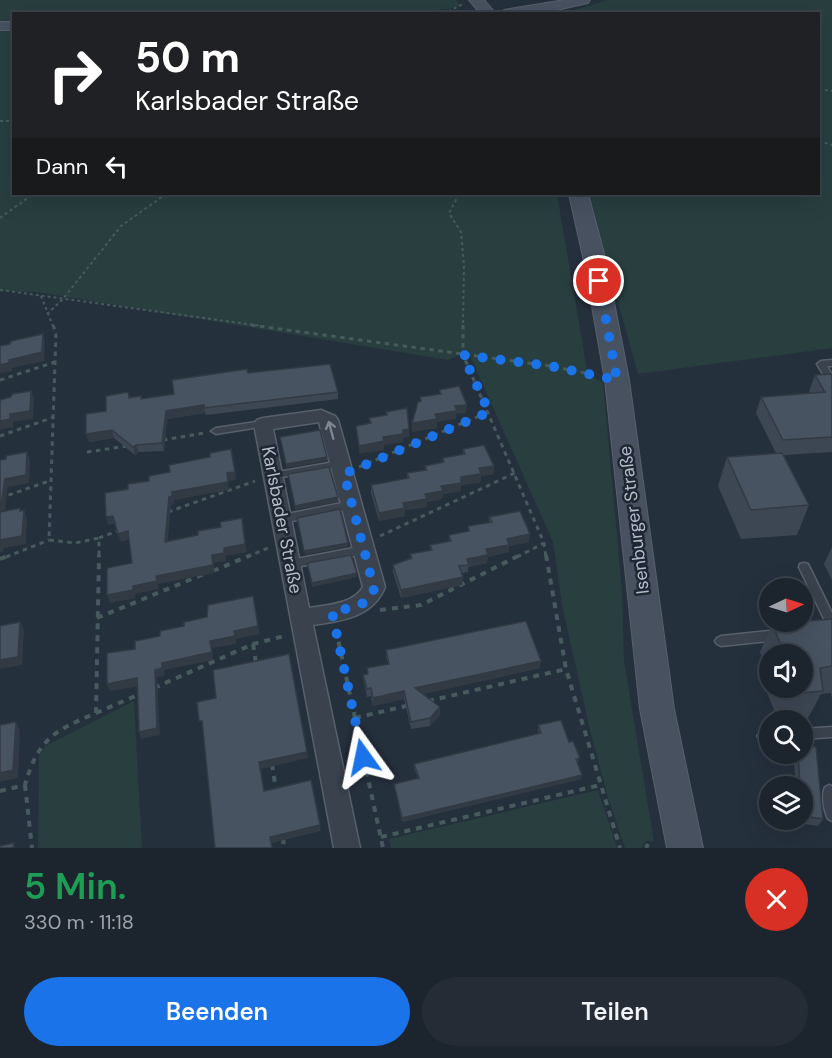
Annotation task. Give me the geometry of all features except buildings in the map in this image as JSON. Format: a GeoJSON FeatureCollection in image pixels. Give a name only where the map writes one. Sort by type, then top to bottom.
{"type":"FeatureCollection","features":[{"type":"Feature","properties":{"kind":"main road"},"geometry":{"type":"LineString","coordinates":[[476,0],[487,12]]}},
{"type":"Feature","properties":{"kind":"main road"},"geometry":{"type":"LineString","coordinates":[[518,12],[583,0]]}},
{"type":"Feature","properties":{"kind":"main road","name":"Isenburger Straße"},"geometry":{"type":"LineString","coordinates":[[578,195],[595,261],[617,380],[656,697],[685,848]]}},
{"type":"Feature","properties":{"kind":"street","name":"Karlsbader Straße"},"geometry":{"type":"LineString","coordinates":[[302,625],[332,612],[361,605],[373,593],[374,588],[329,420],[317,415],[263,424],[272,476],[282,519],[302,625],[347,848]]}},
{"type":"Feature","properties":{"kind":"lane"},"geometry":{"type":"LineString","coordinates":[[832,363],[821,364],[832,382]]}},
{"type":"Feature","properties":{"kind":"lane"},"geometry":{"type":"LineString","coordinates":[[216,431],[263,424]]}},
{"type":"Feature","properties":{"kind":"lane"},"geometry":{"type":"LineString","coordinates":[[272,476],[342,469]]}},
{"type":"Feature","properties":{"kind":"lane"},"geometry":{"type":"LineString","coordinates":[[282,519],[352,505]]}},
{"type":"Feature","properties":{"kind":"lane"},"geometry":{"type":"LineString","coordinates":[[291,564],[363,547]]}},
{"type":"Feature","properties":{"kind":"lane"},"geometry":{"type":"LineString","coordinates":[[804,567],[832,624]]}},
{"type":"Feature","properties":{"kind":"lane"},"geometry":{"type":"LineString","coordinates":[[721,641],[788,634]]}},
{"type":"Feature","properties":{"kind":"lane"},"geometry":{"type":"LineString","coordinates":[[813,733],[832,732]]}},
{"type":"Feature","properties":{"kind":"lane"},"geometry":{"type":"LineString","coordinates":[[829,791],[832,815]]}},
{"type":"Feature","properties":{"kind":"path"},"geometry":{"type":"LineString","coordinates":[[0,218],[32,195]]}},
{"type":"Feature","properties":{"kind":"path"},"geometry":{"type":"LineString","coordinates":[[47,314],[63,299],[122,226],[165,195]]}},
{"type":"Feature","properties":{"kind":"path"},"geometry":{"type":"LineString","coordinates":[[458,195],[449,213],[460,232],[464,266],[463,355],[544,543],[566,669],[620,848]]}},
{"type":"Feature","properties":{"kind":"path"},"geometry":{"type":"LineString","coordinates":[[0,290],[550,366],[617,380]]}},
{"type":"Feature","properties":{"kind":"path"},"geometry":{"type":"LineString","coordinates":[[41,296],[56,333],[50,540]]}},
{"type":"Feature","properties":{"kind":"path"},"geometry":{"type":"LineString","coordinates":[[0,380],[55,362]]}},
{"type":"Feature","properties":{"kind":"path"},"geometry":{"type":"LineString","coordinates":[[342,469],[489,412]]}},
{"type":"Feature","properties":{"kind":"path"},"geometry":{"type":"LineString","coordinates":[[0,436],[54,417]]}},
{"type":"Feature","properties":{"kind":"path"},"geometry":{"type":"LineString","coordinates":[[157,441],[216,431]]}},
{"type":"Feature","properties":{"kind":"path"},"geometry":{"type":"LineString","coordinates":[[87,452],[134,444]]}},
{"type":"Feature","properties":{"kind":"path"},"geometry":{"type":"LineString","coordinates":[[363,547],[515,473]]}},
{"type":"Feature","properties":{"kind":"path"},"geometry":{"type":"LineString","coordinates":[[166,513],[272,476]]}},
{"type":"Feature","properties":{"kind":"path"},"geometry":{"type":"LineString","coordinates":[[0,498],[53,479]]}},
{"type":"Feature","properties":{"kind":"path"},"geometry":{"type":"LineString","coordinates":[[0,559],[50,540],[75,543],[122,530]]}},
{"type":"Feature","properties":{"kind":"path"},"geometry":{"type":"LineString","coordinates":[[96,713],[99,538]]}},
{"type":"Feature","properties":{"kind":"path"},"geometry":{"type":"LineString","coordinates":[[97,618],[286,541]]}},
{"type":"Feature","properties":{"kind":"path"},"geometry":{"type":"LineString","coordinates":[[361,605],[379,610],[421,605],[544,543]]}},
{"type":"Feature","properties":{"kind":"path"},"geometry":{"type":"LineString","coordinates":[[332,612],[383,848]]}},
{"type":"Feature","properties":{"kind":"path"},"geometry":{"type":"LineString","coordinates":[[32,848],[25,785],[30,766],[44,741],[60,729],[253,644],[302,625]]}},
{"type":"Feature","properties":{"kind":"path"},"geometry":{"type":"LineString","coordinates":[[253,644],[257,667]]}},
{"type":"Feature","properties":{"kind":"path"},"geometry":{"type":"LineString","coordinates":[[355,718],[566,669]]}},
{"type":"Feature","properties":{"kind":"path"},"geometry":{"type":"LineString","coordinates":[[271,757],[276,791]]}},
{"type":"Feature","properties":{"kind":"path"},"geometry":{"type":"LineString","coordinates":[[0,790],[25,785]]}},
{"type":"Feature","properties":{"kind":"path"},"geometry":{"type":"LineString","coordinates":[[381,837],[600,785]]}},
{"type":"Feature","properties":{"kind":"path"},"geometry":{"type":"LineString","coordinates":[[283,837],[284,848]]}},
{"type":"Feature","properties":{"kind":"green space"},"geometry":{"type":"Polygon","coordinates":[[[0,0],[456,0],[461,6],[418,12],[12,12],[12,22],[0,22],[0,0]]]}},
{"type":"Feature","properties":{"kind":"green space"},"geometry":{"type":"Polygon","coordinates":[[[608,0],[832,0],[832,348],[638,374],[588,195],[820,195],[820,12],[568,12],[608,0]]]}},
{"type":"Feature","properties":{"kind":"green space"},"geometry":{"type":"Polygon","coordinates":[[[0,31],[12,31],[12,195],[557,195],[588,376],[603,382],[622,590],[624,661],[654,841],[645,841],[642,848],[625,848],[608,798],[590,730],[563,610],[553,542],[468,351],[448,360],[36,292],[0,291],[0,31]]]}},
{"type":"Feature","properties":{"kind":"green space"},"geometry":{"type":"Polygon","coordinates":[[[134,701],[142,848],[38,848],[39,756],[45,746],[134,701]]]}},
{"type":"Feature","properties":{"kind":"green space"},"geometry":{"type":"Polygon","coordinates":[[[598,790],[617,848],[391,848],[389,839],[598,790]]]}},
{"type":"Feature","properties":{"kind":"route"},"geometry":{"type":"LineString","coordinates":[[363,757],[332,612],[361,605],[368,600],[374,588],[344,474],[489,412],[463,355],[550,366],[617,380],[599,281]]}}]}
